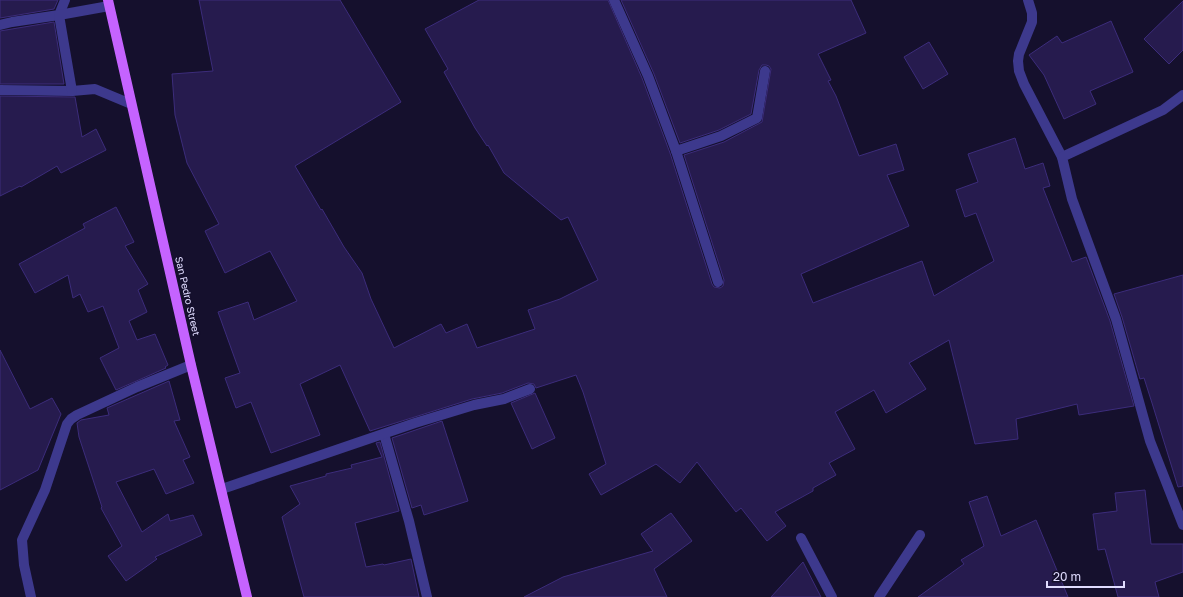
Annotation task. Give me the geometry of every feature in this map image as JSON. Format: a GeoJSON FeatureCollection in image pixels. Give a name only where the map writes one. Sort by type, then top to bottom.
{"type":"FeatureCollection","features":[{"type":"Feature","properties":{"kind":"main road","name":"San Pedro Street"},"geometry":{"type":"LineString","coordinates":[[108,3],[247,597]]}},
{"type":"Feature","properties":{"kind":"street"},"geometry":{"type":"LineString","coordinates":[[64,0],[59,15],[72,91]]}},
{"type":"Feature","properties":{"kind":"street"},"geometry":{"type":"LineString","coordinates":[[614,0],[648,76],[676,151],[718,282]]}},
{"type":"Feature","properties":{"kind":"street"},"geometry":{"type":"LineString","coordinates":[[1028,0],[1032,13],[1032,22],[1019,54],[1019,71],[1024,84],[1062,157],[1072,199],[1116,319],[1150,441],[1183,525]]}},
{"type":"Feature","properties":{"kind":"street"},"geometry":{"type":"LineString","coordinates":[[0,25],[59,15],[108,3]]}},
{"type":"Feature","properties":{"kind":"street"},"geometry":{"type":"LineString","coordinates":[[676,151],[721,136],[757,118],[765,71]]}},
{"type":"Feature","properties":{"kind":"street"},"geometry":{"type":"LineString","coordinates":[[0,90],[72,91],[95,89],[132,104]]}},
{"type":"Feature","properties":{"kind":"street"},"geometry":{"type":"LineString","coordinates":[[1062,157],[1163,110],[1183,95]]}},
{"type":"Feature","properties":{"kind":"street"},"geometry":{"type":"LineString","coordinates":[[31,597],[24,565],[22,540],[45,490],[67,424],[77,414],[137,387],[192,365]]}},
{"type":"Feature","properties":{"kind":"street"},"geometry":{"type":"LineString","coordinates":[[222,489],[384,434],[474,405],[504,399],[530,389]]}},
{"type":"Feature","properties":{"kind":"street"},"geometry":{"type":"LineString","coordinates":[[384,434],[409,521],[428,597]]}},
{"type":"Feature","properties":{"kind":"street"},"geometry":{"type":"LineString","coordinates":[[879,597],[920,535]]}},
{"type":"Feature","properties":{"kind":"street"},"geometry":{"type":"LineString","coordinates":[[801,538],[832,597]]}},
{"type":"Feature","properties":{"kind":"building"},"geometry":{"type":"Polygon","coordinates":[[[0,0],[58,0],[54,9],[0,18],[0,0]]]}},
{"type":"Feature","properties":{"kind":"building"},"geometry":{"type":"Polygon","coordinates":[[[199,0],[340,0],[401,102],[295,166],[344,247],[362,273],[371,299],[394,348],[441,324],[446,333],[467,324],[477,348],[535,329],[528,310],[560,299],[598,280],[568,217],[561,220],[504,173],[488,145],[487,146],[475,128],[444,72],[448,69],[425,29],[479,0],[608,0],[642,78],[670,153],[712,284],[714,287],[720,288],[723,286],[724,280],[684,155],[724,142],[762,122],[771,69],[769,66],[762,65],[759,70],[751,114],[719,130],[680,143],[654,74],[621,0],[851,0],[866,33],[818,54],[831,80],[828,81],[836,96],[859,156],[896,144],[904,170],[887,175],[909,226],[801,274],[813,303],[922,261],[934,296],[994,261],[976,213],[965,217],[956,190],[978,182],[968,154],[1015,138],[1025,169],[1043,163],[1050,186],[1043,188],[1072,262],[1086,257],[1110,321],[1134,406],[1079,415],[1077,404],[1016,419],[1018,439],[975,444],[949,340],[909,363],[926,389],[886,413],[874,390],[835,412],[855,449],[829,463],[836,475],[813,488],[813,491],[775,512],[786,526],[767,541],[741,508],[736,512],[697,462],[680,483],[656,464],[601,495],[589,474],[606,464],[583,392],[576,375],[536,388],[534,384],[528,383],[502,393],[472,399],[370,431],[340,365],[300,384],[320,435],[271,453],[251,402],[236,408],[225,378],[240,373],[218,312],[248,302],[254,320],[297,301],[270,251],[225,273],[205,231],[219,224],[187,163],[175,115],[172,74],[213,71],[199,0]]]}},
{"type":"Feature","properties":{"kind":"building"},"geometry":{"type":"Polygon","coordinates":[[[1183,1],[1183,50],[1169,64],[1144,39],[1183,1]]]}},
{"type":"Feature","properties":{"kind":"building"},"geometry":{"type":"Polygon","coordinates":[[[1111,21],[1133,72],[1090,91],[1096,104],[1064,119],[1044,75],[1029,55],[1057,36],[1062,43],[1111,21]]]}},
{"type":"Feature","properties":{"kind":"building"},"geometry":{"type":"Polygon","coordinates":[[[54,22],[64,84],[0,84],[0,31],[54,22]]]}},
{"type":"Feature","properties":{"kind":"building"},"geometry":{"type":"Polygon","coordinates":[[[929,42],[948,74],[923,89],[904,57],[929,42]]]}},
{"type":"Feature","properties":{"kind":"building"},"geometry":{"type":"Polygon","coordinates":[[[0,96],[75,97],[82,137],[96,129],[106,150],[61,173],[57,166],[21,187],[20,186],[0,196],[0,96]]]}},
{"type":"Feature","properties":{"kind":"building"},"geometry":{"type":"Polygon","coordinates":[[[116,207],[134,242],[125,246],[148,284],[138,290],[147,312],[129,321],[137,340],[155,334],[168,365],[165,367],[166,368],[116,390],[100,358],[119,348],[103,306],[88,312],[80,294],[73,298],[68,275],[35,293],[19,264],[85,228],[83,224],[116,207]]]}},
{"type":"Feature","properties":{"kind":"building"},"geometry":{"type":"Polygon","coordinates":[[[1183,275],[1183,486],[1178,487],[1144,378],[1140,379],[1114,294],[1183,275]]]}},
{"type":"Feature","properties":{"kind":"building"},"geometry":{"type":"Polygon","coordinates":[[[0,350],[30,409],[52,398],[61,414],[38,470],[0,490],[0,350]]]}},
{"type":"Feature","properties":{"kind":"building"},"geometry":{"type":"Polygon","coordinates":[[[169,381],[180,420],[174,421],[190,457],[183,460],[194,483],[166,494],[154,469],[116,482],[142,532],[168,514],[170,521],[193,515],[202,535],[155,557],[157,559],[126,581],[108,556],[122,546],[101,508],[102,507],[79,437],[77,423],[81,420],[109,415],[107,408],[169,381]]]}},
{"type":"Feature","properties":{"kind":"building"},"geometry":{"type":"Polygon","coordinates":[[[535,393],[555,438],[532,449],[511,403],[535,393]]]}},
{"type":"Feature","properties":{"kind":"building"},"geometry":{"type":"Polygon","coordinates":[[[442,421],[468,501],[424,515],[421,505],[412,508],[392,438],[442,421]]]}},
{"type":"Feature","properties":{"kind":"building"},"geometry":{"type":"Polygon","coordinates":[[[380,442],[399,511],[355,523],[366,567],[411,559],[419,597],[304,597],[282,517],[300,504],[290,486],[326,476],[326,474],[352,468],[351,465],[382,457],[376,443],[380,442]]]}},
{"type":"Feature","properties":{"kind":"building"},"geometry":{"type":"Polygon","coordinates":[[[1145,490],[1151,544],[1183,544],[1183,572],[1155,582],[1159,597],[1118,597],[1105,549],[1098,550],[1093,514],[1117,511],[1115,493],[1145,490]]]}},
{"type":"Feature","properties":{"kind":"building"},"geometry":{"type":"Polygon","coordinates":[[[987,496],[1001,536],[1036,520],[1068,597],[918,597],[964,564],[961,560],[984,546],[969,502],[987,496]]]}},
{"type":"Feature","properties":{"kind":"building"},"geometry":{"type":"Polygon","coordinates":[[[671,513],[692,541],[654,569],[667,597],[524,597],[563,577],[653,551],[641,534],[671,513]]]}},
{"type":"Feature","properties":{"kind":"building"},"geometry":{"type":"Polygon","coordinates":[[[803,562],[821,597],[771,597],[803,562]]]}}]}
